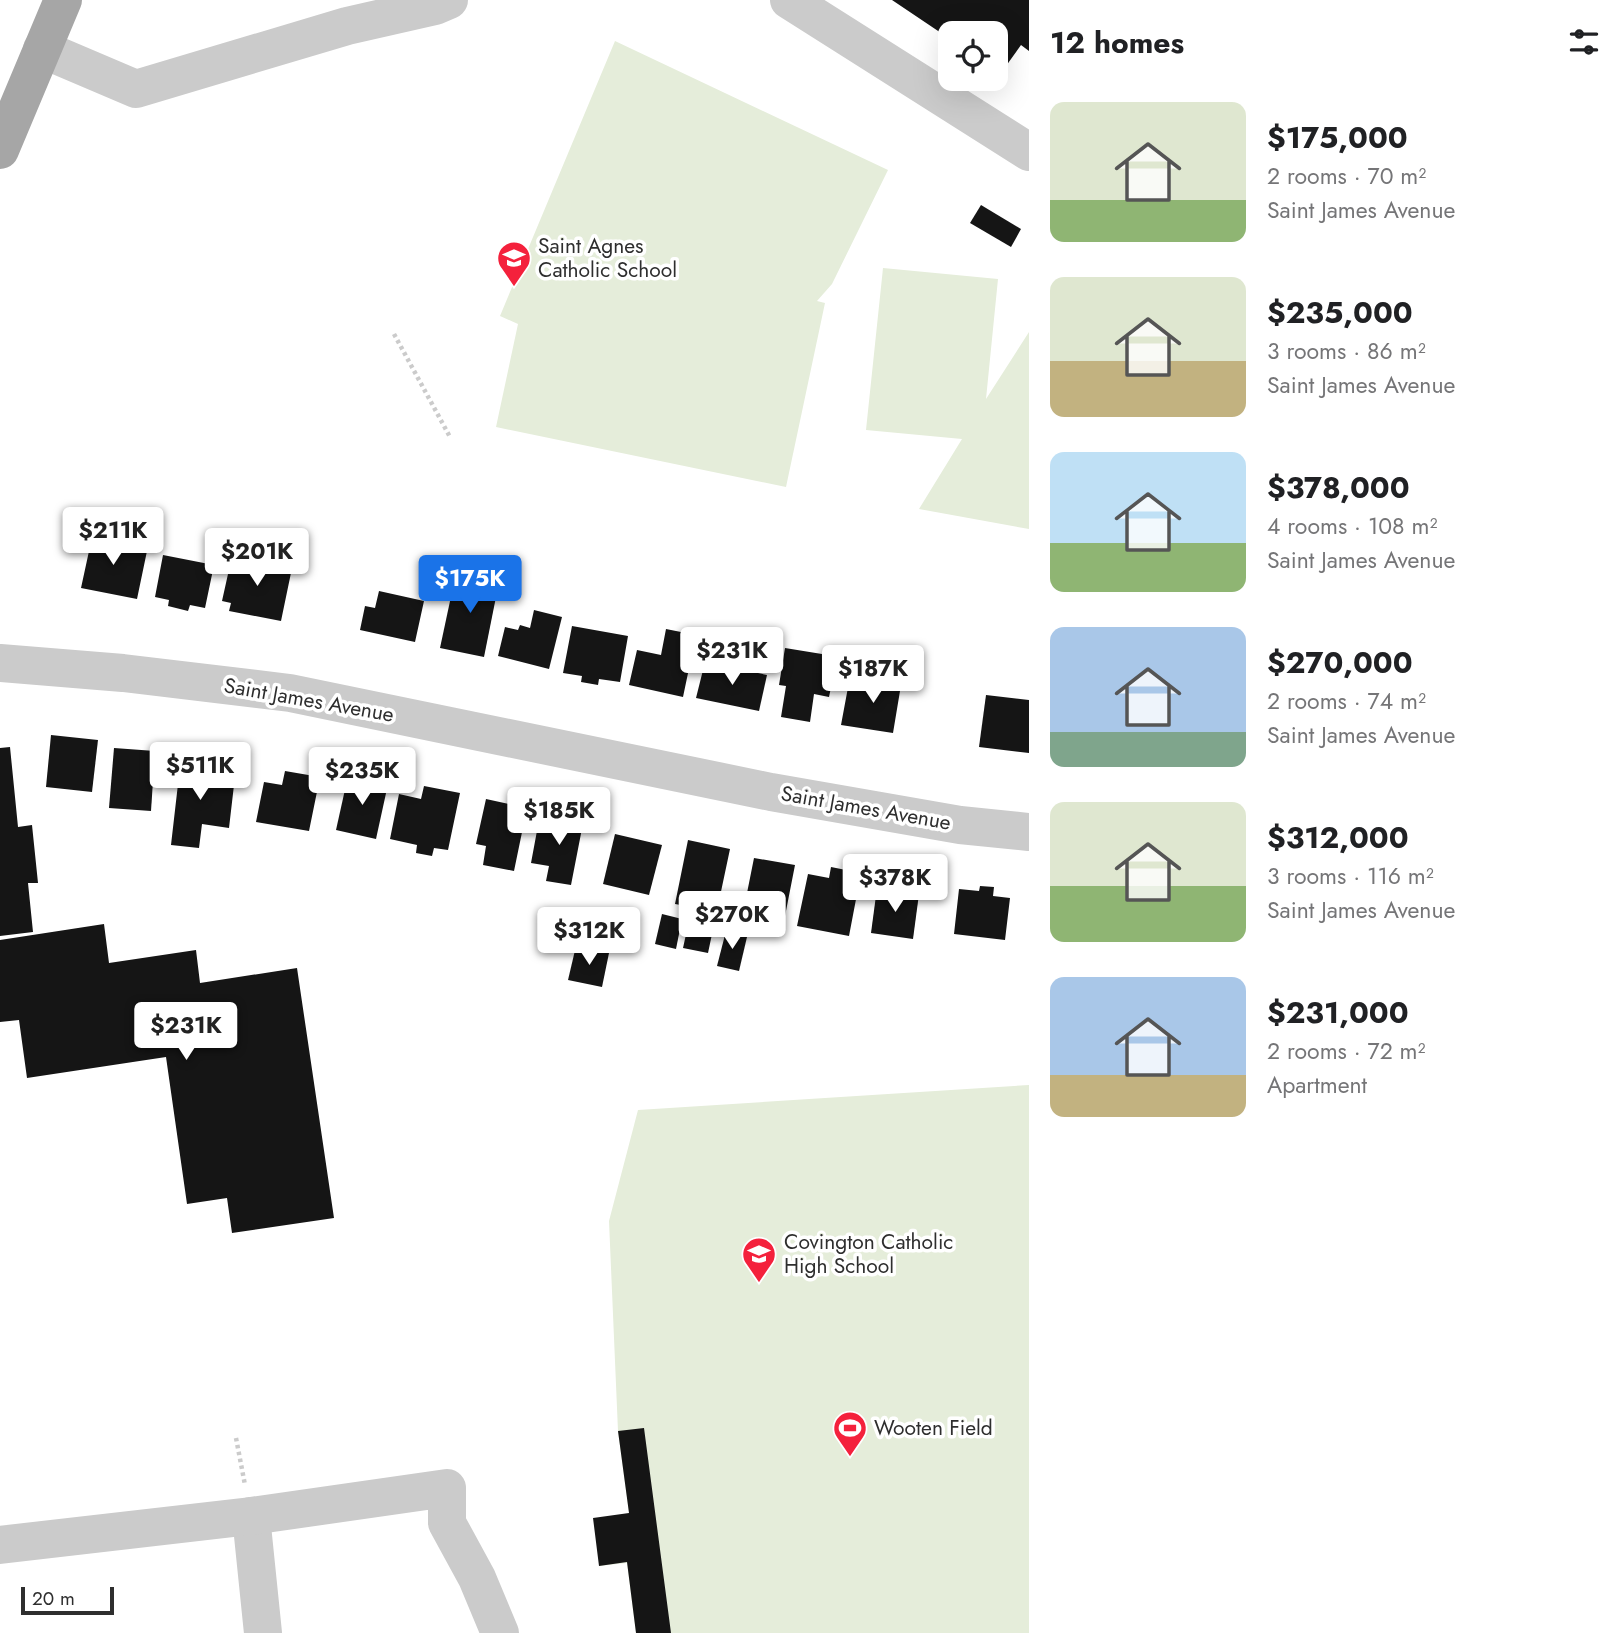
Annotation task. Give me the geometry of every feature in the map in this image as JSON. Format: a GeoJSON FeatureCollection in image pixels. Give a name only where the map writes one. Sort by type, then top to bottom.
{"type":"FeatureCollection","features":[{"type":"Feature","properties":{"kind":"main road"},"geometry":{"type":"LineString","coordinates":[[0,150],[64,0]]}},
{"type":"Feature","properties":{"kind":"street"},"geometry":{"type":"LineString","coordinates":[[42,49],[136,89],[347,26],[435,6],[449,0]]}},
{"type":"Feature","properties":{"kind":"street"},"geometry":{"type":"LineString","coordinates":[[789,0],[1029,152]]}},
{"type":"Feature","properties":{"kind":"street","name":"Saint James Avenue"},"geometry":{"type":"LineString","coordinates":[[0,663],[122,673],[290,693],[771,792],[960,825],[1029,832]]}},
{"type":"Feature","properties":{"kind":"street"},"geometry":{"type":"LineString","coordinates":[[0,1545],[251,1517],[447,1488],[447,1523],[477,1578],[500,1633]]}},
{"type":"Feature","properties":{"kind":"street"},"geometry":{"type":"LineString","coordinates":[[251,1517],[263,1633]]}},
{"type":"Feature","properties":{"kind":"path"},"geometry":{"type":"LineString","coordinates":[[394,334],[450,438]]}},
{"type":"Feature","properties":{"kind":"path"},"geometry":{"type":"LineString","coordinates":[[236,1438],[251,1517]]}},
{"type":"Feature","properties":{"kind":"green space"},"geometry":{"type":"Polygon","coordinates":[[[615,41],[888,170],[832,284],[817,301],[825,303],[786,487],[496,427],[518,324],[500,316],[615,41]]]}},
{"type":"Feature","properties":{"kind":"green space"},"geometry":{"type":"Polygon","coordinates":[[[883,268],[998,279],[986,399],[1029,332],[1029,529],[919,509],[962,439],[866,430],[883,268]]]}},
{"type":"Feature","properties":{"kind":"green space","name":"Covington Catholic High School"},"geometry":{"type":"Polygon","coordinates":[[[1029,1085],[1029,1633],[636,1633],[627,1563],[599,1566],[629,1513],[618,1431],[609,1221],[638,1110],[1029,1085]]]}},
{"type":"Feature","properties":{"kind":"building"},"geometry":{"type":"Polygon","coordinates":[[[892,0],[1029,0],[1029,51],[1021,45],[1008,63],[1008,21],[938,21],[938,31],[892,0]]]}},
{"type":"Feature","properties":{"kind":"building"},"geometry":{"type":"Polygon","coordinates":[[[981,205],[1021,229],[1011,247],[970,223],[981,205]]]}},
{"type":"Feature","properties":{"kind":"building"},"geometry":{"type":"Polygon","coordinates":[[[94,528],[114,532],[112,543],[147,551],[137,599],[81,588],[94,528]]]}},
{"type":"Feature","properties":{"kind":"building"},"geometry":{"type":"Polygon","coordinates":[[[163,555],[214,565],[205,608],[190,605],[188,611],[168,606],[169,600],[155,597],[163,555]]]}},
{"type":"Feature","properties":{"kind":"building"},"geometry":{"type":"Polygon","coordinates":[[[232,556],[292,568],[281,621],[229,611],[231,603],[222,601],[232,556]]]}},
{"type":"Feature","properties":{"kind":"building"},"geometry":{"type":"Polygon","coordinates":[[[456,573],[499,582],[484,657],[440,648],[456,573]]]}},
{"type":"Feature","properties":{"kind":"building"},"geometry":{"type":"Polygon","coordinates":[[[379,591],[424,601],[415,642],[360,630],[365,606],[375,608],[379,591]]]}},
{"type":"Feature","properties":{"kind":"building"},"geometry":{"type":"Polygon","coordinates":[[[534,610],[562,617],[549,669],[498,656],[505,627],[518,630],[520,625],[530,628],[534,610]]]}},
{"type":"Feature","properties":{"kind":"building"},"geometry":{"type":"Polygon","coordinates":[[[572,626],[628,636],[620,682],[599,679],[598,685],[581,682],[582,676],[563,673],[572,626]]]}},
{"type":"Feature","properties":{"kind":"building"},"geometry":{"type":"Polygon","coordinates":[[[666,629],[696,635],[683,697],[629,685],[637,650],[661,655],[666,629]]]}},
{"type":"Feature","properties":{"kind":"building"},"geometry":{"type":"Polygon","coordinates":[[[785,648],[828,655],[825,671],[834,673],[829,697],[814,694],[810,722],[781,717],[786,686],[779,685],[785,648]]]}},
{"type":"Feature","properties":{"kind":"building"},"geometry":{"type":"Polygon","coordinates":[[[705,662],[767,675],[759,711],[696,698],[705,662]]]}},
{"type":"Feature","properties":{"kind":"building"},"geometry":{"type":"Polygon","coordinates":[[[881,675],[902,679],[893,733],[841,725],[849,682],[879,687],[881,675]]]}},
{"type":"Feature","properties":{"kind":"building"},"geometry":{"type":"Polygon","coordinates":[[[986,695],[1029,700],[1029,753],[979,747],[986,695]]]}},
{"type":"Feature","properties":{"kind":"building"},"geometry":{"type":"Polygon","coordinates":[[[51,735],[98,740],[92,792],[46,787],[51,735]]]}},
{"type":"Feature","properties":{"kind":"building"},"geometry":{"type":"Polygon","coordinates":[[[10,747],[18,827],[32,825],[38,883],[28,883],[33,932],[0,936],[0,748],[10,747]]]}},
{"type":"Feature","properties":{"kind":"building"},"geometry":{"type":"Polygon","coordinates":[[[114,748],[155,751],[151,811],[109,808],[114,748]]]}},
{"type":"Feature","properties":{"kind":"building"},"geometry":{"type":"Polygon","coordinates":[[[181,758],[206,761],[204,770],[229,773],[227,784],[234,785],[229,828],[202,824],[199,848],[171,845],[181,758]]]}},
{"type":"Feature","properties":{"kind":"building"},"geometry":{"type":"Polygon","coordinates":[[[285,771],[320,777],[309,831],[256,822],[264,782],[282,785],[285,771]]]}},
{"type":"Feature","properties":{"kind":"building"},"geometry":{"type":"Polygon","coordinates":[[[348,776],[388,784],[376,839],[336,830],[348,776]]]}},
{"type":"Feature","properties":{"kind":"building"},"geometry":{"type":"Polygon","coordinates":[[[424,786],[460,793],[448,850],[434,848],[432,856],[416,853],[417,845],[390,839],[399,794],[421,799],[424,786]]]}},
{"type":"Feature","properties":{"kind":"building"},"geometry":{"type":"Polygon","coordinates":[[[486,799],[527,808],[514,871],[483,865],[486,846],[476,844],[486,799]]]}},
{"type":"Feature","properties":{"kind":"building"},"geometry":{"type":"Polygon","coordinates":[[[564,810],[585,813],[571,885],[546,881],[549,866],[531,863],[539,820],[561,824],[564,810]]]}},
{"type":"Feature","properties":{"kind":"building"},"geometry":{"type":"Polygon","coordinates":[[[615,834],[662,845],[649,895],[603,884],[615,834]]]}},
{"type":"Feature","properties":{"kind":"building"},"geometry":{"type":"Polygon","coordinates":[[[688,840],[730,849],[708,953],[683,948],[692,907],[675,904],[688,840]]]}},
{"type":"Feature","properties":{"kind":"building"},"geometry":{"type":"Polygon","coordinates":[[[754,858],[795,865],[785,916],[768,913],[766,923],[742,918],[754,858]]]}},
{"type":"Feature","properties":{"kind":"building"},"geometry":{"type":"Polygon","coordinates":[[[831,867],[861,873],[849,936],[797,926],[808,874],[829,878],[831,867]]]}},
{"type":"Feature","properties":{"kind":"building"},"geometry":{"type":"Polygon","coordinates":[[[980,886],[994,887],[993,896],[1010,898],[1005,940],[954,934],[959,889],[979,891],[980,886]]]}},
{"type":"Feature","properties":{"kind":"building"},"geometry":{"type":"Polygon","coordinates":[[[877,888],[919,894],[913,939],[871,933],[877,888]]]}},
{"type":"Feature","properties":{"kind":"building"},"geometry":{"type":"Polygon","coordinates":[[[662,914],[682,919],[676,949],[655,944],[662,914]]]}},
{"type":"Feature","properties":{"kind":"building"},"geometry":{"type":"Polygon","coordinates":[[[104,924],[109,963],[196,950],[200,983],[297,968],[334,1218],[232,1233],[227,1198],[187,1204],[166,1057],[27,1078],[19,1020],[0,1022],[0,940],[104,924]]]}},
{"type":"Feature","properties":{"kind":"building"},"geometry":{"type":"Polygon","coordinates":[[[726,931],[747,937],[739,971],[717,966],[726,931]]]}},
{"type":"Feature","properties":{"kind":"building"},"geometry":{"type":"Polygon","coordinates":[[[576,946],[609,953],[602,987],[568,980],[576,946]]]}},
{"type":"Feature","properties":{"kind":"building"},"geometry":{"type":"Polygon","coordinates":[[[644,1428],[671,1633],[636,1633],[627,1562],[599,1566],[593,1518],[629,1513],[618,1431],[644,1428]]]}},
{"type":"Feature","properties":{"kind":"place","name":"Saint Agnes Catholic School"},"geometry":{"type":"Point","coordinates":[514,288]}},
{"type":"Feature","properties":{"kind":"place","name":"Covington Catholic High School"},"geometry":{"type":"Point","coordinates":[759,1284]}},
{"type":"Feature","properties":{"kind":"place","name":"Wooten Field"},"geometry":{"type":"Point","coordinates":[850,1458]}}]}
